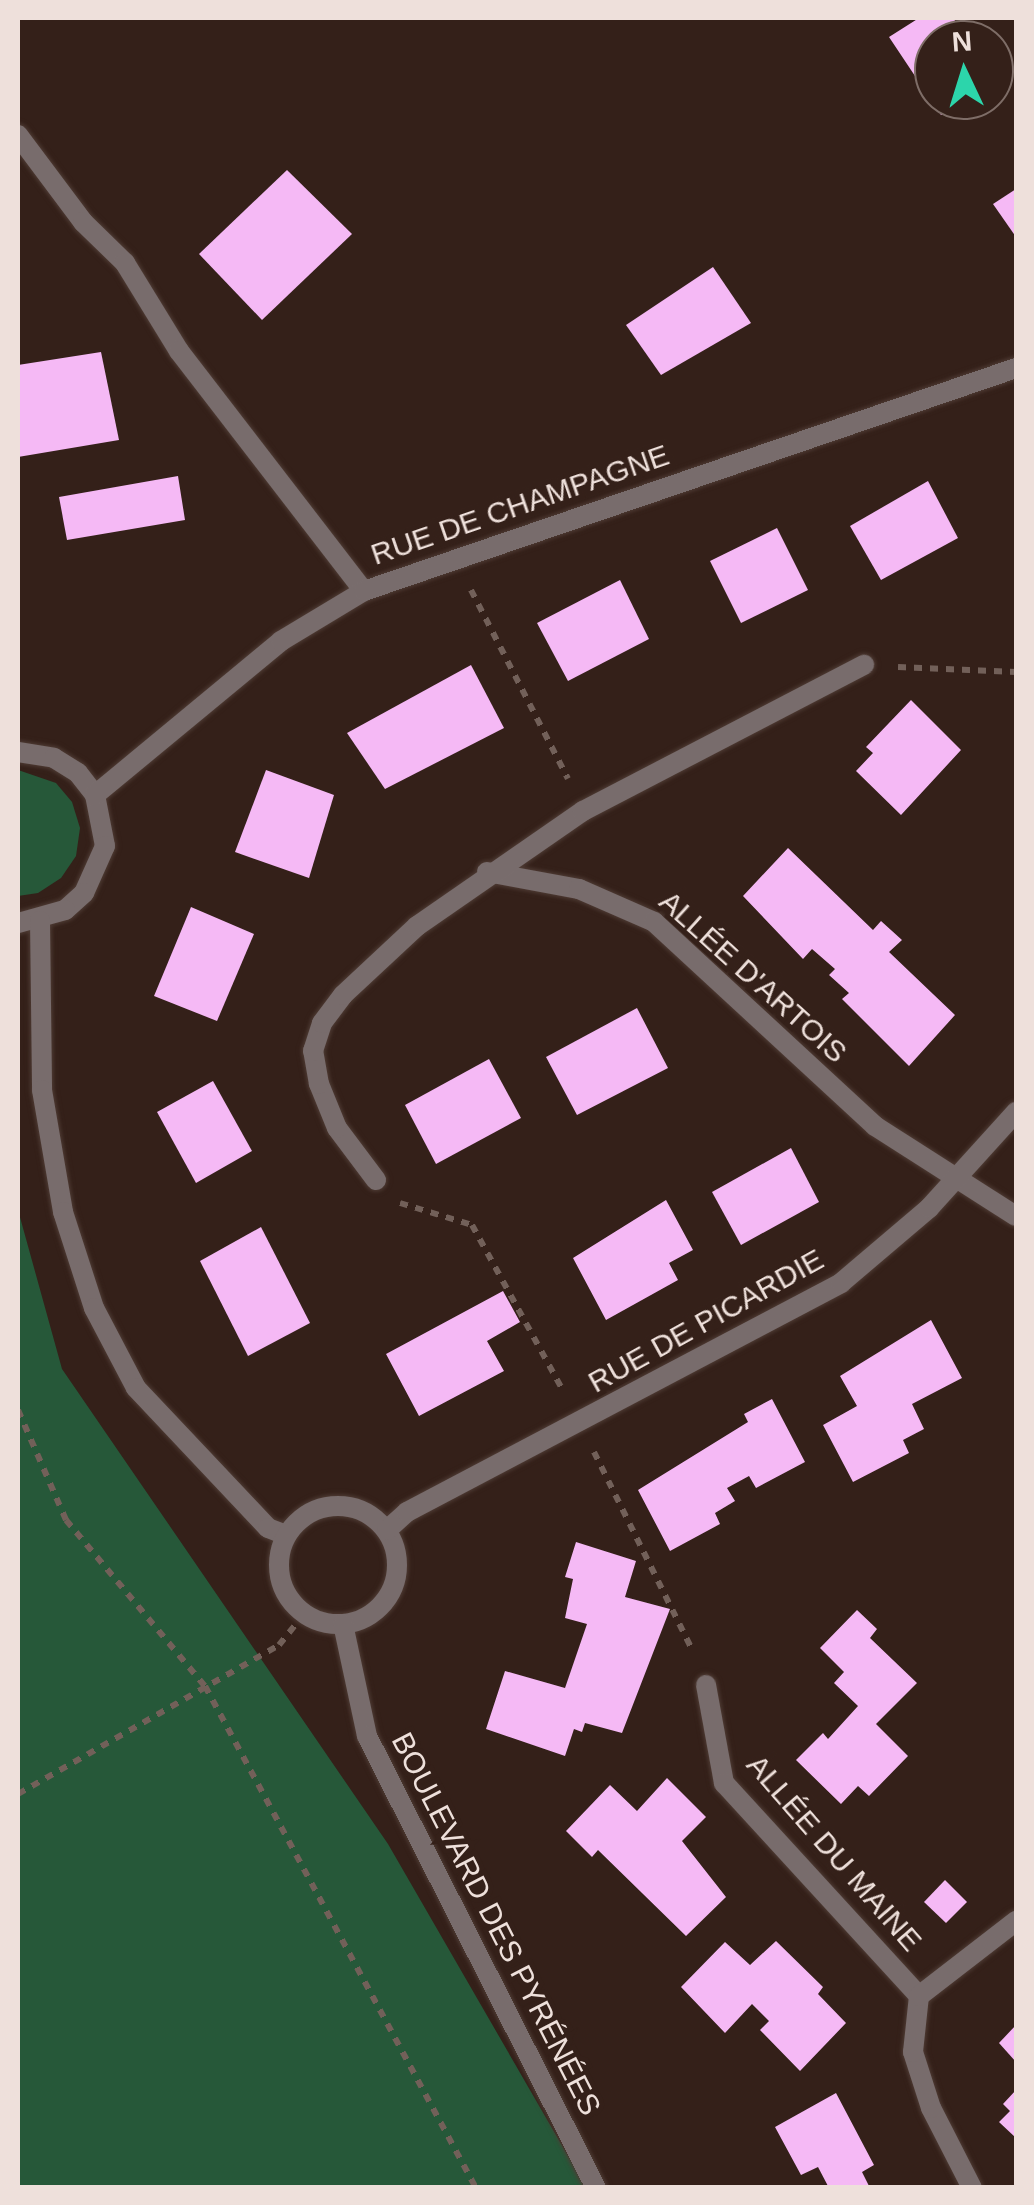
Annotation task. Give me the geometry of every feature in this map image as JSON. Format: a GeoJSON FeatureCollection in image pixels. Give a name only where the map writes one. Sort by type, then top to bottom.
{"type":"FeatureCollection","features":[{"type":"Feature","properties":{"kind":"street"},"geometry":{"type":"LineString","coordinates":[[18,134],[82,222],[125,263],[178,350],[364,590]]}},
{"type":"Feature","properties":{"kind":"street","name":"RUE DE CHAMPAGNE"},"geometry":{"type":"LineString","coordinates":[[94,795],[280,641],[364,590],[1016,368]]}},
{"type":"Feature","properties":{"kind":"street"},"geometry":{"type":"LineString","coordinates":[[376,1180],[337,1128],[319,1084],[313,1050],[322,1024],[417,926],[488,872],[583,810],[864,665]]}},
{"type":"Feature","properties":{"kind":"street"},"geometry":{"type":"LineString","coordinates":[[18,752],[54,758],[94,795],[105,846],[98,871],[64,910],[40,921],[18,923]]}},
{"type":"Feature","properties":{"kind":"street","name":"ALLÉE D'ARTOIS"},"geometry":{"type":"LineString","coordinates":[[488,872],[579,889],[654,922],[875,1126],[957,1174],[1016,1216]]}},
{"type":"Feature","properties":{"kind":"street"},"geometry":{"type":"LineString","coordinates":[[40,921],[42,1090],[63,1212],[94,1308],[136,1388],[268,1528],[286,1534]]}},
{"type":"Feature","properties":{"kind":"street","name":"RUE DE PICARDIE"},"geometry":{"type":"LineString","coordinates":[[387,1530],[407,1512],[840,1284],[905,1231],[1016,1112]]}},
{"type":"Feature","properties":{"kind":"street"},"geometry":{"type":"LineString","coordinates":[[334,1506],[373,1516],[387,1530],[396,1548],[394,1587],[368,1617],[343,1624],[304,1614],[284,1590],[278,1572],[286,1534],[299,1520],[334,1506]]}},
{"type":"Feature","properties":{"kind":"street","name":"BOULEVARD DES PYRÉNÉES"},"geometry":{"type":"LineString","coordinates":[[343,1624],[367,1736],[596,2188]]}},
{"type":"Feature","properties":{"kind":"street","name":"ALLÉE DU MAINE"},"geometry":{"type":"LineString","coordinates":[[706,1685],[724,1784],[919,1996]]}},
{"type":"Feature","properties":{"kind":"street","name":"ALLÉE DU MAINE"},"geometry":{"type":"LineString","coordinates":[[972,2188],[931,2108],[913,2052],[919,1996],[1016,1920]]}},
{"type":"Feature","properties":{"kind":"path"},"geometry":{"type":"LineString","coordinates":[[465,581],[583,810]]}},
{"type":"Feature","properties":{"kind":"path"},"geometry":{"type":"LineString","coordinates":[[864,665],[1016,672]]}},
{"type":"Feature","properties":{"kind":"path"},"geometry":{"type":"LineString","coordinates":[[376,1180],[402,1204],[472,1225],[567,1399]]}},
{"type":"Feature","properties":{"kind":"path"},"geometry":{"type":"LineString","coordinates":[[18,1410],[66,1520],[205,1686],[476,2188]]}},
{"type":"Feature","properties":{"kind":"path"},"geometry":{"type":"LineString","coordinates":[[590,1444],[678,1612],[706,1685]]}},
{"type":"Feature","properties":{"kind":"path"},"geometry":{"type":"LineString","coordinates":[[18,1794],[279,1645],[304,1614]]}},
{"type":"Feature","properties":{"kind":"green space"},"geometry":{"type":"Polygon","coordinates":[[[18,770],[56,783],[72,802],[80,828],[76,856],[61,878],[38,893],[18,896],[18,770]]]}},
{"type":"Feature","properties":{"kind":"green space"},"geometry":{"type":"Polygon","coordinates":[[[18,1210],[62,1369],[388,1844],[586,2187],[18,2187],[18,1210]]]}},
{"type":"Feature","properties":{"kind":"building"},"geometry":{"type":"Polygon","coordinates":[[[953,18],[954,20],[916,20],[953,18]]]}},
{"type":"Feature","properties":{"kind":"building"},"geometry":{"type":"Polygon","coordinates":[[[914,21],[914,74],[889,37],[914,21]]]}},
{"type":"Feature","properties":{"kind":"building"},"geometry":{"type":"Polygon","coordinates":[[[287,170],[352,234],[262,320],[199,254],[287,170]]]}},
{"type":"Feature","properties":{"kind":"building"},"geometry":{"type":"Polygon","coordinates":[[[1016,189],[1016,237],[993,204],[1016,189]]]}},
{"type":"Feature","properties":{"kind":"building"},"geometry":{"type":"Polygon","coordinates":[[[713,267],[751,323],[661,375],[626,325],[713,267]]]}},
{"type":"Feature","properties":{"kind":"building"},"geometry":{"type":"Polygon","coordinates":[[[101,352],[119,440],[18,457],[18,365],[101,352]]]}},
{"type":"Feature","properties":{"kind":"building"},"geometry":{"type":"Polygon","coordinates":[[[178,476],[185,520],[67,540],[59,497],[178,476]]]}},
{"type":"Feature","properties":{"kind":"building"},"geometry":{"type":"Polygon","coordinates":[[[928,481],[958,538],[881,580],[850,526],[928,481]]]}},
{"type":"Feature","properties":{"kind":"building"},"geometry":{"type":"Polygon","coordinates":[[[777,528],[808,590],[741,623],[710,561],[777,528]]]}},
{"type":"Feature","properties":{"kind":"building"},"geometry":{"type":"Polygon","coordinates":[[[620,580],[649,639],[568,681],[537,623],[620,580]]]}},
{"type":"Feature","properties":{"kind":"building"},"geometry":{"type":"Polygon","coordinates":[[[471,665],[504,728],[385,789],[347,733],[471,665]]]}},
{"type":"Feature","properties":{"kind":"building"},"geometry":{"type":"Polygon","coordinates":[[[911,700],[961,750],[901,815],[856,771],[873,753],[866,747],[911,700]]]}},
{"type":"Feature","properties":{"kind":"building"},"geometry":{"type":"Polygon","coordinates":[[[266,770],[334,795],[309,878],[235,852],[266,770]]]}},
{"type":"Feature","properties":{"kind":"building"},"geometry":{"type":"Polygon","coordinates":[[[788,848],[873,930],[881,921],[902,940],[889,952],[955,1015],[909,1066],[842,999],[849,993],[829,975],[835,969],[812,949],[803,959],[743,896],[788,848]]]}},
{"type":"Feature","properties":{"kind":"building"},"geometry":{"type":"Polygon","coordinates":[[[191,907],[254,934],[217,1021],[154,996],[191,907]]]}},
{"type":"Feature","properties":{"kind":"building"},"geometry":{"type":"Polygon","coordinates":[[[637,1008],[668,1068],[577,1115],[546,1057],[637,1008]]]}},
{"type":"Feature","properties":{"kind":"building"},"geometry":{"type":"Polygon","coordinates":[[[489,1059],[521,1118],[436,1164],[405,1105],[489,1059]]]}},
{"type":"Feature","properties":{"kind":"building"},"geometry":{"type":"Polygon","coordinates":[[[213,1081],[252,1151],[196,1183],[157,1112],[213,1081]]]}},
{"type":"Feature","properties":{"kind":"building"},"geometry":{"type":"Polygon","coordinates":[[[791,1148],[819,1202],[741,1245],[712,1192],[791,1148]]]}},
{"type":"Feature","properties":{"kind":"building"},"geometry":{"type":"Polygon","coordinates":[[[666,1200],[693,1250],[669,1263],[678,1280],[606,1320],[573,1258],[666,1200]]]}},
{"type":"Feature","properties":{"kind":"building"},"geometry":{"type":"Polygon","coordinates":[[[261,1227],[310,1323],[248,1356],[200,1261],[261,1227]]]}},
{"type":"Feature","properties":{"kind":"building"},"geometry":{"type":"Polygon","coordinates":[[[503,1291],[520,1322],[487,1341],[504,1371],[419,1416],[386,1354],[503,1291]]]}},
{"type":"Feature","properties":{"kind":"building"},"geometry":{"type":"Polygon","coordinates":[[[931,1320],[962,1378],[912,1404],[924,1429],[903,1440],[909,1453],[853,1482],[823,1425],[857,1406],[840,1376],[931,1320]]]}},
{"type":"Feature","properties":{"kind":"building"},"geometry":{"type":"Polygon","coordinates":[[[772,1399],[805,1462],[756,1488],[749,1476],[727,1488],[735,1501],[715,1513],[720,1524],[670,1551],[638,1490],[748,1422],[744,1414],[772,1399]]]}},
{"type":"Feature","properties":{"kind":"building"},"geometry":{"type":"Polygon","coordinates":[[[576,1542],[636,1561],[625,1597],[670,1609],[622,1733],[585,1723],[582,1732],[574,1729],[565,1756],[486,1729],[505,1671],[565,1688],[587,1624],[565,1618],[573,1579],[565,1577],[576,1542]]]}},
{"type":"Feature","properties":{"kind":"building"},"geometry":{"type":"Polygon","coordinates":[[[857,1610],[877,1629],[870,1638],[917,1683],[876,1724],[908,1756],[869,1796],[858,1786],[841,1804],[796,1760],[823,1733],[828,1739],[858,1706],[834,1683],[844,1672],[820,1648],[857,1610]]]}},
{"type":"Feature","properties":{"kind":"building"},"geometry":{"type":"Polygon","coordinates":[[[667,1778],[706,1817],[682,1841],[726,1897],[686,1936],[598,1850],[592,1857],[566,1831],[610,1785],[637,1811],[667,1778]]]}},
{"type":"Feature","properties":{"kind":"building"},"geometry":{"type":"Polygon","coordinates":[[[945,1880],[967,1902],[946,1923],[924,1902],[945,1880]]]}},
{"type":"Feature","properties":{"kind":"building"},"geometry":{"type":"Polygon","coordinates":[[[776,1941],[823,1987],[818,1994],[846,2023],[800,2071],[760,2030],[769,2021],[752,2004],[725,2033],[681,1987],[725,1942],[750,1965],[776,1941]]]}},
{"type":"Feature","properties":{"kind":"building"},"geometry":{"type":"Polygon","coordinates":[[[1016,2025],[1016,2062],[999,2043],[1016,2025]]]}},
{"type":"Feature","properties":{"kind":"building"},"geometry":{"type":"Polygon","coordinates":[[[1016,2090],[1016,2138],[999,2122],[1010,2111],[1003,2104],[1016,2090]]]}},
{"type":"Feature","properties":{"kind":"building"},"geometry":{"type":"Polygon","coordinates":[[[836,2093],[874,2165],[862,2172],[870,2188],[829,2188],[818,2167],[801,2175],[775,2127],[836,2093]]]}}]}
